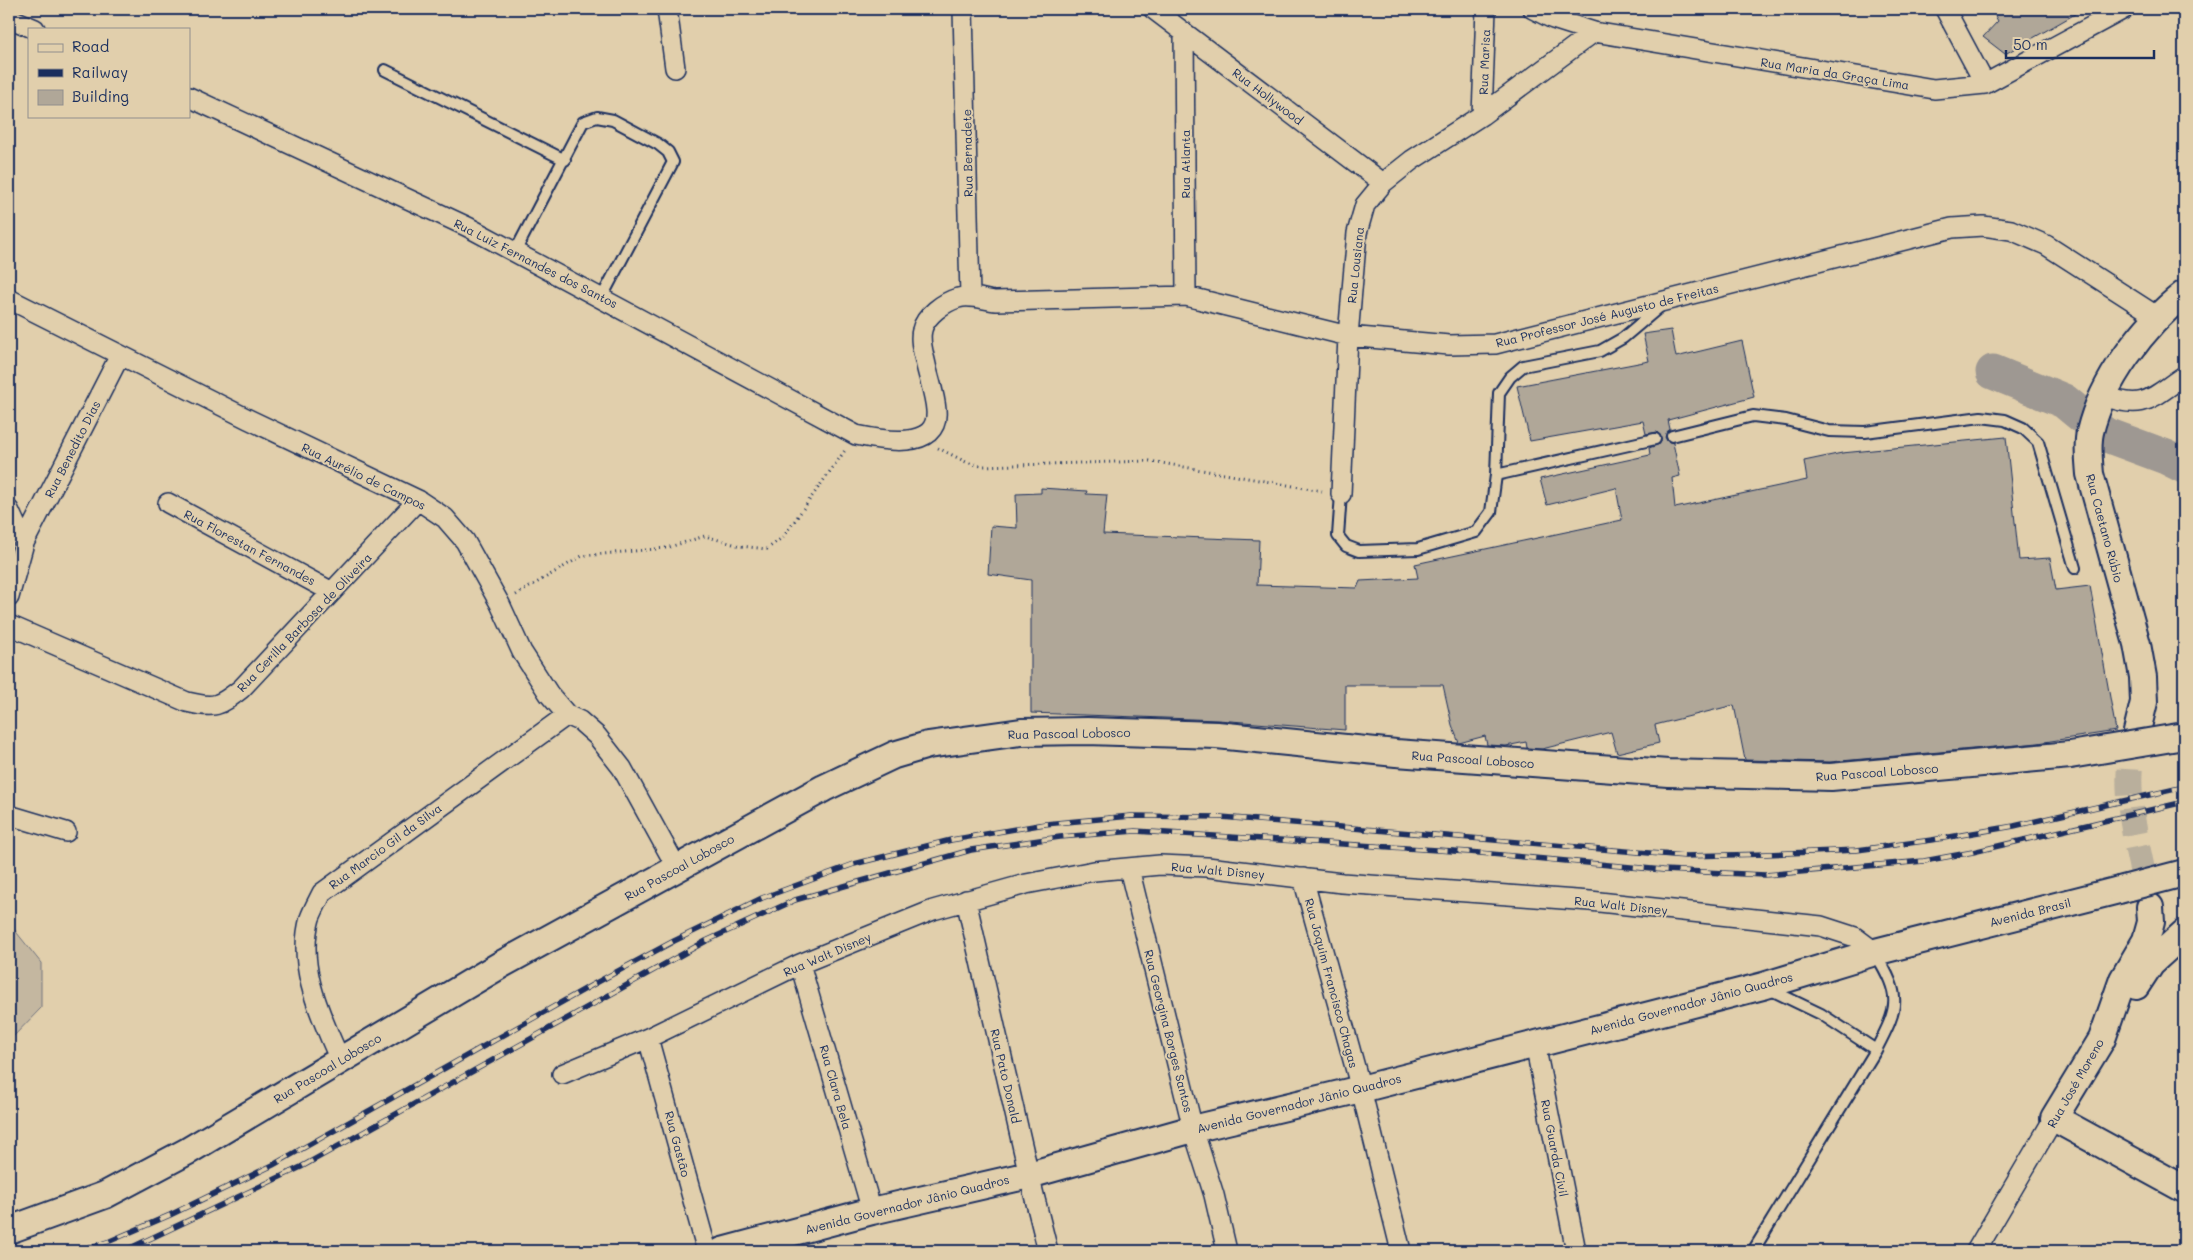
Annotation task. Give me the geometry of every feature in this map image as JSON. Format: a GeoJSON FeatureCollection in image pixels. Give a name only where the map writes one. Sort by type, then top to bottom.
{"type":"FeatureCollection","features":[{"type":"Feature","properties":{"kind":"main road","name":"Rua Caetano Rúbio"},"geometry":{"type":"LineString","coordinates":[[2137,731],[2144,702],[2143,677],[2137,644],[2090,474],[2090,432],[2102,400],[2132,346],[2158,317],[2184,294]]}},
{"type":"Feature","properties":{"kind":"main road","name":"Rua Pascoal Lobosco"},"geometry":{"type":"LineString","coordinates":[[9,1230],[104,1195],[188,1151],[502,964],[816,793],[894,755],[928,744],[1021,732],[1086,731],[1217,735],[1396,753],[1658,772],[1831,777],[2070,755],[2184,736]]}},
{"type":"Feature","properties":{"kind":"main road","name":"Avenida Brasil"},"geometry":{"type":"LineString","coordinates":[[1875,952],[2184,872]]}},
{"type":"Feature","properties":{"kind":"main road","name":"Rua José Moreno"},"geometry":{"type":"LineString","coordinates":[[2054,1118],[2102,1039],[2123,979],[2146,940],[2151,922],[2150,906]]}},
{"type":"Feature","properties":{"kind":"main road"},"geometry":{"type":"LineString","coordinates":[[2102,1039],[2151,963],[2184,933]]}},
{"type":"Feature","properties":{"kind":"main road","name":"Avenida Governador Jânio Quadros"},"geometry":{"type":"LineString","coordinates":[[722,1251],[872,1210],[1029,1175],[1193,1128],[1361,1089],[1763,986],[1875,952]]}},
{"type":"Feature","properties":{"kind":"main road"},"geometry":{"type":"LineString","coordinates":[[2054,1118],[2184,1189]]}},
{"type":"Feature","properties":{"kind":"street"},"geometry":{"type":"LineString","coordinates":[[666,9],[675,68]]}},
{"type":"Feature","properties":{"kind":"street","name":"Rua Bernadete"},"geometry":{"type":"LineString","coordinates":[[963,9],[970,297]]}},
{"type":"Feature","properties":{"kind":"street","name":"Rua Hollywood"},"geometry":{"type":"LineString","coordinates":[[1153,9],[1383,183]]}},
{"type":"Feature","properties":{"kind":"street","name":"Rua Marisa"},"geometry":{"type":"LineString","coordinates":[[1482,115],[1486,9]]}},
{"type":"Feature","properties":{"kind":"street","name":"Rua Maria da Graça Lima"},"geometry":{"type":"LineString","coordinates":[[1533,9],[1553,19],[1594,32],[1934,89],[1984,84],[2124,9]]}},
{"type":"Feature","properties":{"kind":"street"},"geometry":{"type":"LineString","coordinates":[[1944,9],[1984,84]]}},
{"type":"Feature","properties":{"kind":"street"},"geometry":{"type":"LineString","coordinates":[[9,18],[33,28]]}},
{"type":"Feature","properties":{"kind":"street","name":"Rua Atlanta"},"geometry":{"type":"LineString","coordinates":[[1184,32],[1186,296]]}},
{"type":"Feature","properties":{"kind":"street","name":"Rua Lousiana"},"geometry":{"type":"LineString","coordinates":[[1341,494],[1348,336],[1357,233],[1366,205],[1383,183],[1412,160],[1482,115],[1594,32]]}},
{"type":"Feature","properties":{"kind":"street","name":"Rua Luiz Fernandes dos Santos"},"geometry":{"type":"LineString","coordinates":[[190,97],[459,223],[602,297],[856,435],[900,441],[923,438]]}},
{"type":"Feature","properties":{"kind":"street","name":"Rua Professor José Augusto de Freitas"},"geometry":{"type":"LineString","coordinates":[[970,297],[996,301],[1186,296],[1348,336],[1449,345],[1495,344],[1952,228],[1983,226],[2011,230],[2046,245],[2158,317]]}},
{"type":"Feature","properties":{"kind":"street"},"geometry":{"type":"LineString","coordinates":[[923,438],[934,426],[936,411],[922,349],[922,331],[929,317],[943,307],[958,298],[970,297]]}},
{"type":"Feature","properties":{"kind":"street","name":"Rua Aurélio de Campos"},"geometry":{"type":"LineString","coordinates":[[9,299],[248,419],[418,500],[445,518],[465,541],[500,604],[522,652],[549,694],[567,715],[580,721],[597,736],[622,768],[677,868]]}},
{"type":"Feature","properties":{"kind":"street","name":"Rua Benedito Dias"},"geometry":{"type":"LineString","coordinates":[[9,597],[24,543],[120,355]]}},
{"type":"Feature","properties":{"kind":"street"},"geometry":{"type":"LineString","coordinates":[[2102,400],[2136,404],[2150,399],[2184,376]]}},
{"type":"Feature","properties":{"kind":"street","name":"Rua Cerilla Barbosa de Oliveira"},"geometry":{"type":"LineString","coordinates":[[9,625],[187,702],[202,706],[220,705],[241,689],[418,500]]}},
{"type":"Feature","properties":{"kind":"street","name":"Rua Florestan Fernandes"},"geometry":{"type":"LineString","coordinates":[[168,503],[332,592]]}},
{"type":"Feature","properties":{"kind":"street"},"geometry":{"type":"LineString","coordinates":[[9,510],[24,543]]}},
{"type":"Feature","properties":{"kind":"street","name":"Rua Marcio Gil da Silva"},"geometry":{"type":"LineString","coordinates":[[340,1060],[315,1004],[308,969],[306,943],[309,926],[322,893],[567,715]]}},
{"type":"Feature","properties":{"kind":"street"},"geometry":{"type":"LineString","coordinates":[[9,815],[66,832]]}},
{"type":"Feature","properties":{"kind":"street","name":"Rua Walt Disney"},"geometry":{"type":"LineString","coordinates":[[562,1074],[648,1038],[800,964],[933,910],[1026,884],[1094,871],[1184,865],[1303,878],[1590,901],[1821,926],[1855,937],[1875,952]]}},
{"type":"Feature","properties":{"kind":"street","name":"Rua Georgina Borges Santos"},"geometry":{"type":"LineString","coordinates":[[1129,868],[1193,1128],[1214,1195],[1227,1251]]}},
{"type":"Feature","properties":{"kind":"street","name":"Rua Joquim Francisco Chagas"},"geometry":{"type":"LineString","coordinates":[[1303,878],[1361,1089],[1400,1251]]}},
{"type":"Feature","properties":{"kind":"street","name":"Rua Pato Donald"},"geometry":{"type":"LineString","coordinates":[[966,900],[1048,1251]]}},
{"type":"Feature","properties":{"kind":"street","name":"Rua Clara Bela"},"geometry":{"type":"LineString","coordinates":[[800,964],[872,1210]]}},
{"type":"Feature","properties":{"kind":"street","name":"Rua Gastão"},"geometry":{"type":"LineString","coordinates":[[648,1038],[707,1251]]}},
{"type":"Feature","properties":{"kind":"street","name":"Rua Guarda Civil"},"geometry":{"type":"LineString","coordinates":[[1535,1044],[1576,1251]]}},
{"type":"Feature","properties":{"kind":"street","name":"Rua José Moreno"},"geometry":{"type":"LineString","coordinates":[[1976,1251],[2054,1118]]}},
{"type":"Feature","properties":{"kind":"lane"},"geometry":{"type":"LineString","coordinates":[[385,70],[564,160]]}},
{"type":"Feature","properties":{"kind":"lane"},"geometry":{"type":"LineString","coordinates":[[515,252],[583,122],[597,117],[613,120],[658,144],[668,152],[673,162],[602,297]]}},
{"type":"Feature","properties":{"kind":"lane"},"geometry":{"type":"LineString","coordinates":[[1341,494],[1338,536],[1346,546],[1359,550],[1418,549],[1476,532],[1491,512],[1496,475],[1499,393],[1510,377],[1523,366],[1600,351],[1623,338],[1667,301]]}},
{"type":"Feature","properties":{"kind":"lane"},"geometry":{"type":"LineString","coordinates":[[1672,436],[1753,416],[1786,420],[1828,431],[1865,432],[1981,417],[2005,420],[2023,428],[2038,442],[2075,568]]}},
{"type":"Feature","properties":{"kind":"lane"},"geometry":{"type":"LineString","coordinates":[[1496,475],[1655,438]]}},
{"type":"Feature","properties":{"kind":"lane"},"geometry":{"type":"LineString","coordinates":[[1753,1251],[1876,1050],[1893,1018],[1895,999],[1888,974],[1875,952]]}},
{"type":"Feature","properties":{"kind":"lane"},"geometry":{"type":"LineString","coordinates":[[1763,986],[1821,1014],[1876,1050]]}},
{"type":"Feature","properties":{"kind":"path"},"geometry":{"type":"LineString","coordinates":[[500,604],[582,556],[666,548],[705,536],[740,546],[767,549],[783,537],[856,435]]}},
{"type":"Feature","properties":{"kind":"path"},"geometry":{"type":"LineString","coordinates":[[923,438],[945,453],[981,466],[1150,461],[1341,494]]}},
{"type":"Feature","properties":{"kind":"shaded area"},"geometry":{"type":"Polygon","coordinates":[[[9,923],[41,963],[41,1008],[9,1041],[9,923]]]}},
{"type":"Feature","properties":{"kind":"building"},"geometry":{"type":"Polygon","coordinates":[[[1991,9],[2084,9],[2005,54],[1983,37],[1998,21],[1991,9]]]}},
{"type":"Feature","properties":{"kind":"building"},"geometry":{"type":"Polygon","coordinates":[[[1671,330],[1676,357],[1742,341],[1754,397],[1668,420],[1670,429],[1665,437],[1667,441],[1673,443],[1680,476],[1672,478],[1675,508],[1807,480],[1804,461],[1842,453],[2006,437],[2019,560],[2050,558],[2056,590],[2090,586],[2116,731],[2038,743],[1830,762],[1745,760],[1734,705],[1655,725],[1659,743],[1617,753],[1611,732],[1542,749],[1527,748],[1526,742],[1506,746],[1487,745],[1485,736],[1459,743],[1452,725],[1443,685],[1345,685],[1345,730],[1218,720],[1031,713],[1031,580],[988,574],[991,526],[1017,528],[1016,494],[1041,493],[1041,488],[1087,491],[1086,494],[1107,495],[1103,534],[1259,540],[1257,585],[1357,588],[1360,581],[1418,578],[1415,564],[1622,520],[1616,488],[1547,505],[1540,479],[1650,455],[1649,448],[1660,444],[1660,435],[1657,432],[1646,434],[1643,421],[1530,441],[1517,386],[1649,361],[1643,334],[1671,330]]]}},
{"type":"Feature","properties":{"kind":"waterway"},"geometry":{"type":"LineString","coordinates":[[1993,372],[2064,401],[2104,434],[2166,457],[2184,466]]}},
{"type":"Feature","properties":{"kind":"tunnel"},"geometry":{"type":"LineString","coordinates":[[2137,731],[2130,765],[2130,800],[2135,836],[2150,906]]}},
{"type":"Feature","properties":{"kind":"railway"},"geometry":{"type":"LineString","coordinates":[[78,1251],[110,1241],[170,1215],[273,1165],[594,984],[674,941],[762,898],[854,864],[951,840],[1045,824],[1131,816],[1221,817],[1685,856],[1767,854],[1857,850],[1932,840],[2014,826],[2184,787]]}},
{"type":"Feature","properties":{"kind":"railway"},"geometry":{"type":"LineString","coordinates":[[124,1251],[301,1167],[706,941],[795,900],[971,850],[1060,837],[1135,831],[1469,852],[1663,870],[1765,875],[1924,861],[1973,852],[2184,802]]}}]}
